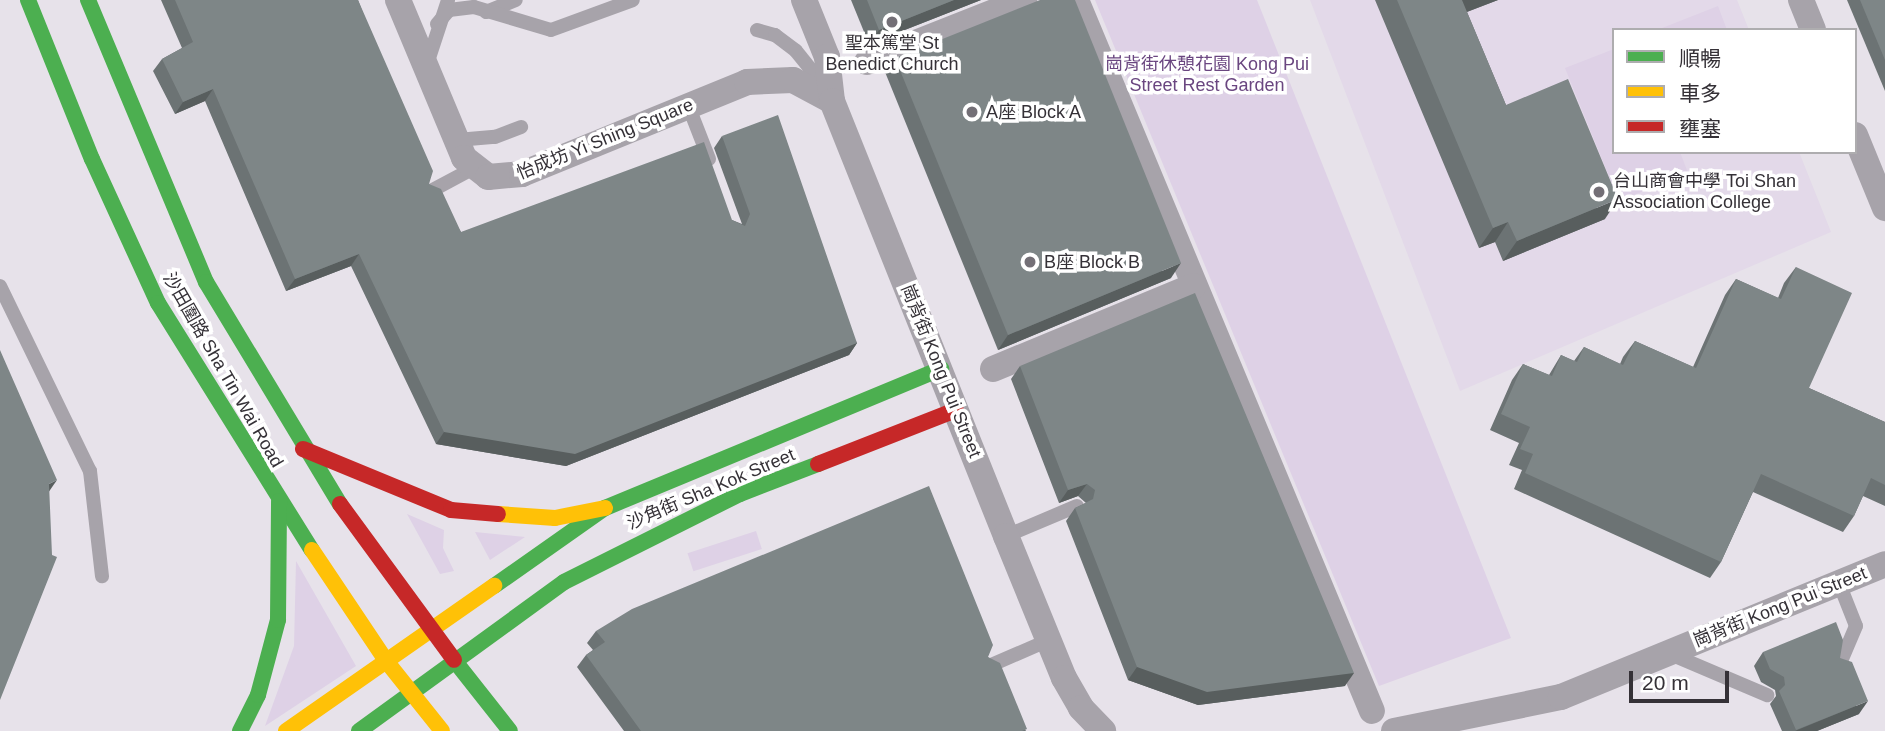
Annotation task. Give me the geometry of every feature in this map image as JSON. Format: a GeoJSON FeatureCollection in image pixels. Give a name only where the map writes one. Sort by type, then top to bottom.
{"type":"FeatureCollection","features":[{"type":"Feature","properties":{"kind":"main road","name":"沙田圍路 Sha Tin Wai Road"},"geometry":{"type":"LineString","coordinates":[[28,0],[92,159],[158,303],[279,501],[387,662],[442,731]]}},
{"type":"Feature","properties":{"kind":"main road","name":"沙田圍路 Sha Tin Wai Road"},"geometry":{"type":"LineString","coordinates":[[88,0],[206,282],[303,449],[454,663],[510,731]]}},
{"type":"Feature","properties":{"kind":"main road","name":"沙角街 Sha Kok Street"},"geometry":{"type":"LineString","coordinates":[[431,631],[605,508],[941,369]]}},
{"type":"Feature","properties":{"kind":"main road","name":"沙角街 Sha Kok Street"},"geometry":{"type":"LineString","coordinates":[[359,731],[564,582],[661,528],[956,410]]}},
{"type":"Feature","properties":{"kind":"main road"},"geometry":{"type":"LineString","coordinates":[[303,449],[451,510],[555,518],[605,508]]}},
{"type":"Feature","properties":{"kind":"main road"},"geometry":{"type":"LineString","coordinates":[[240,731],[262,683],[278,620],[279,501]]}},
{"type":"Feature","properties":{"kind":"main road"},"geometry":{"type":"LineString","coordinates":[[286,731],[431,631]]}},
{"type":"Feature","properties":{"kind":"street"},"geometry":{"type":"LineString","coordinates":[[398,0],[472,169]]}},
{"type":"Feature","properties":{"kind":"street","name":"崗背街 Kong Pui Street"},"geometry":{"type":"LineString","coordinates":[[804,0],[827,57],[832,101],[1006,536],[1049,640],[1081,708],[1103,731]]}},
{"type":"Feature","properties":{"kind":"street"},"geometry":{"type":"LineString","coordinates":[[867,62],[1024,0]]}},
{"type":"Feature","properties":{"kind":"street"},"geometry":{"type":"LineString","coordinates":[[1076,0],[1371,711]]}},
{"type":"Feature","properties":{"kind":"street"},"geometry":{"type":"LineString","coordinates":[[1801,0],[1812,28]]}},
{"type":"Feature","properties":{"kind":"street","name":"怡成坊 Yi Shing Square"},"geometry":{"type":"LineString","coordinates":[[472,169],[488,177],[513,177],[688,105],[769,78],[793,80],[832,101]]}},
{"type":"Feature","properties":{"kind":"street"},"geometry":{"type":"LineString","coordinates":[[1857,140],[1885,208]]}},
{"type":"Feature","properties":{"kind":"street"},"geometry":{"type":"LineString","coordinates":[[993,369],[1193,286]]}},
{"type":"Feature","properties":{"kind":"street","name":"崗背街 Kong Pui Street"},"geometry":{"type":"LineString","coordinates":[[1394,731],[1560,697],[1885,564]]}},
{"type":"Feature","properties":{"kind":"lane"},"geometry":{"type":"LineString","coordinates":[[428,73],[428,53],[448,0]]}},
{"type":"Feature","properties":{"kind":"lane"},"geometry":{"type":"LineString","coordinates":[[486,12],[516,0]]}},
{"type":"Feature","properties":{"kind":"lane"},"geometry":{"type":"LineString","coordinates":[[437,24],[449,10],[474,7],[551,30],[633,0]]}},
{"type":"Feature","properties":{"kind":"lane"},"geometry":{"type":"LineString","coordinates":[[757,30],[775,35],[796,51],[816,71],[832,101]]}},
{"type":"Feature","properties":{"kind":"lane"},"geometry":{"type":"LineString","coordinates":[[688,105],[716,180]]}},
{"type":"Feature","properties":{"kind":"lane"},"geometry":{"type":"LineString","coordinates":[[457,139],[495,137],[521,127]]}},
{"type":"Feature","properties":{"kind":"lane"},"geometry":{"type":"LineString","coordinates":[[429,192],[472,169]]}},
{"type":"Feature","properties":{"kind":"lane"},"geometry":{"type":"LineString","coordinates":[[0,286],[90,471],[102,576]]}},
{"type":"Feature","properties":{"kind":"lane"},"geometry":{"type":"LineString","coordinates":[[1006,536],[1077,506]]}},
{"type":"Feature","properties":{"kind":"lane"},"geometry":{"type":"LineString","coordinates":[[1839,583],[1856,626],[1839,666]]}},
{"type":"Feature","properties":{"kind":"lane"},"geometry":{"type":"LineString","coordinates":[[989,666],[1049,640]]}},
{"type":"Feature","properties":{"kind":"lane"},"geometry":{"type":"LineString","coordinates":[[1668,653],[1767,695]]}},
{"type":"Feature","properties":{"kind":"shaded area","name":"台山商會中學 Toi Shan Association College"},"geometry":{"type":"Polygon","coordinates":[[[1310,0],[1737,0],[1748,28],[1612,28],[1612,154],[1800,154],[1831,232],[1460,391],[1310,0]]]}},
{"type":"Feature","properties":{"kind":"green space","name":"崗背街休憩花園 Kong Pui Street Rest Garden"},"geometry":{"type":"Polygon","coordinates":[[[1095,0],[1257,0],[1511,638],[1379,686],[1095,0]]]}},
{"type":"Feature","properties":{"kind":"green space"},"geometry":{"type":"Polygon","coordinates":[[[1718,6],[1726,28],[1662,28],[1718,6]]]}},
{"type":"Feature","properties":{"kind":"green space"},"geometry":{"type":"Polygon","coordinates":[[[1612,50],[1612,154],[1681,154],[1688,173],[1619,201],[1565,68],[1612,50]]]}},
{"type":"Feature","properties":{"kind":"green space"},"geometry":{"type":"Polygon","coordinates":[[[407,514],[444,530],[443,548],[454,571],[440,574],[407,514]]]}},
{"type":"Feature","properties":{"kind":"green space"},"geometry":{"type":"Polygon","coordinates":[[[756,531],[762,549],[693,571],[688,553],[756,531]]]}},
{"type":"Feature","properties":{"kind":"green space"},"geometry":{"type":"Polygon","coordinates":[[[475,532],[525,537],[490,560],[475,532]]]}},
{"type":"Feature","properties":{"kind":"green space"},"geometry":{"type":"Polygon","coordinates":[[[296,561],[356,666],[265,726],[294,646],[296,561]]]}},
{"type":"Feature","properties":{"kind":"building"},"geometry":{"type":"Polygon","coordinates":[[[175,0],[358,0],[433,171],[429,184],[441,189],[461,232],[704,142],[732,220],[745,226],[750,214],[722,136],[778,115],[857,343],[575,454],[444,432],[359,254],[295,279],[213,89],[183,102],[162,59],[193,42],[175,0]]]}},
{"type":"Feature","properties":{"kind":"building"},"geometry":{"type":"Polygon","coordinates":[[[867,0],[954,0],[879,30],[867,0]]]}},
{"type":"Feature","properties":{"kind":"building"},"geometry":{"type":"Polygon","coordinates":[[[1040,0],[1075,0],[1181,263],[1008,335],[895,58],[1040,0]]]}},
{"type":"Feature","properties":{"kind":"building"},"geometry":{"type":"Polygon","coordinates":[[[1397,0],[1462,0],[1506,105],[1568,79],[1618,199],[1517,241],[1508,222],[1493,228],[1397,0]]]}},
{"type":"Feature","properties":{"kind":"building"},"geometry":{"type":"Polygon","coordinates":[[[1860,0],[1885,0],[1885,60],[1860,0]]]}},
{"type":"Feature","properties":{"kind":"building"},"geometry":{"type":"Polygon","coordinates":[[[1796,267],[1852,293],[1809,388],[1885,422],[1885,485],[1871,478],[1854,516],[1761,474],[1721,562],[1525,473],[1533,454],[1520,449],[1530,427],[1501,414],[1523,364],[1552,376],[1561,355],[1577,362],[1584,347],[1623,365],[1635,341],[1696,368],[1736,279],[1781,299],[1796,267]]]}},
{"type":"Feature","properties":{"kind":"building"},"geometry":{"type":"Polygon","coordinates":[[[1195,293],[1354,673],[1207,692],[1137,667],[1075,508],[1093,499],[1095,490],[1087,484],[1068,490],[1020,366],[1195,293]]]}},
{"type":"Feature","properties":{"kind":"building"},"geometry":{"type":"Polygon","coordinates":[[[0,350],[57,480],[49,484],[52,555],[57,557],[0,700],[0,350]]]}},
{"type":"Feature","properties":{"kind":"building"},"geometry":{"type":"Polygon","coordinates":[[[929,486],[993,645],[988,657],[1000,663],[1027,729],[641,731],[586,655],[605,642],[596,631],[632,609],[929,486]]]}},
{"type":"Feature","properties":{"kind":"building"},"geometry":{"type":"Polygon","coordinates":[[[1836,622],[1843,640],[1840,658],[1852,662],[1868,701],[1796,730],[1779,691],[1785,685],[1784,677],[1770,669],[1763,652],[1836,622]]]}},
{"type":"Feature","properties":{"kind":"traffic: fast"},"geometry":{"type":"LineString","coordinates":[[28,0],[92,159],[158,303],[312,550]]}},
{"type":"Feature","properties":{"kind":"traffic: fast"},"geometry":{"type":"LineString","coordinates":[[88,0],[206,282],[340,504]]}},
{"type":"Feature","properties":{"kind":"traffic: fast"},"geometry":{"type":"LineString","coordinates":[[494,586],[605,508],[941,369]]}},
{"type":"Feature","properties":{"kind":"traffic: fast"},"geometry":{"type":"LineString","coordinates":[[359,731],[564,582],[740,494],[818,464]]}},
{"type":"Feature","properties":{"kind":"traffic: fast"},"geometry":{"type":"LineString","coordinates":[[240,731],[258,695],[278,620],[279,501]]}},
{"type":"Feature","properties":{"kind":"traffic: fast"},"geometry":{"type":"LineString","coordinates":[[454,660],[510,731]]}},
{"type":"Feature","properties":{"kind":"traffic: slow"},"geometry":{"type":"LineString","coordinates":[[498,514],[555,518],[605,508]]}},
{"type":"Feature","properties":{"kind":"traffic: slow"},"geometry":{"type":"LineString","coordinates":[[312,550],[387,662],[442,731]]}},
{"type":"Feature","properties":{"kind":"traffic: slow"},"geometry":{"type":"LineString","coordinates":[[286,731],[494,586]]}},
{"type":"Feature","properties":{"kind":"traffic: jam"},"geometry":{"type":"LineString","coordinates":[[818,464],[956,410]]}},
{"type":"Feature","properties":{"kind":"traffic: jam"},"geometry":{"type":"LineString","coordinates":[[303,449],[451,510],[498,514]]}},
{"type":"Feature","properties":{"kind":"traffic: jam"},"geometry":{"type":"LineString","coordinates":[[340,504],[454,660]]}},
{"type":"Feature","properties":{"kind":"place","name":"聖本篤堂 St Benedict Church"},"geometry":{"type":"Point","coordinates":[892,22]}},
{"type":"Feature","properties":{"kind":"place","name":"A座 Block A"},"geometry":{"type":"Point","coordinates":[972,112]}},
{"type":"Feature","properties":{"kind":"place","name":"台山商會中學 Toi Shan Association College"},"geometry":{"type":"Point","coordinates":[1599,192]}},
{"type":"Feature","properties":{"kind":"place","name":"B座 Block B"},"geometry":{"type":"Point","coordinates":[1030,262]}}]}
